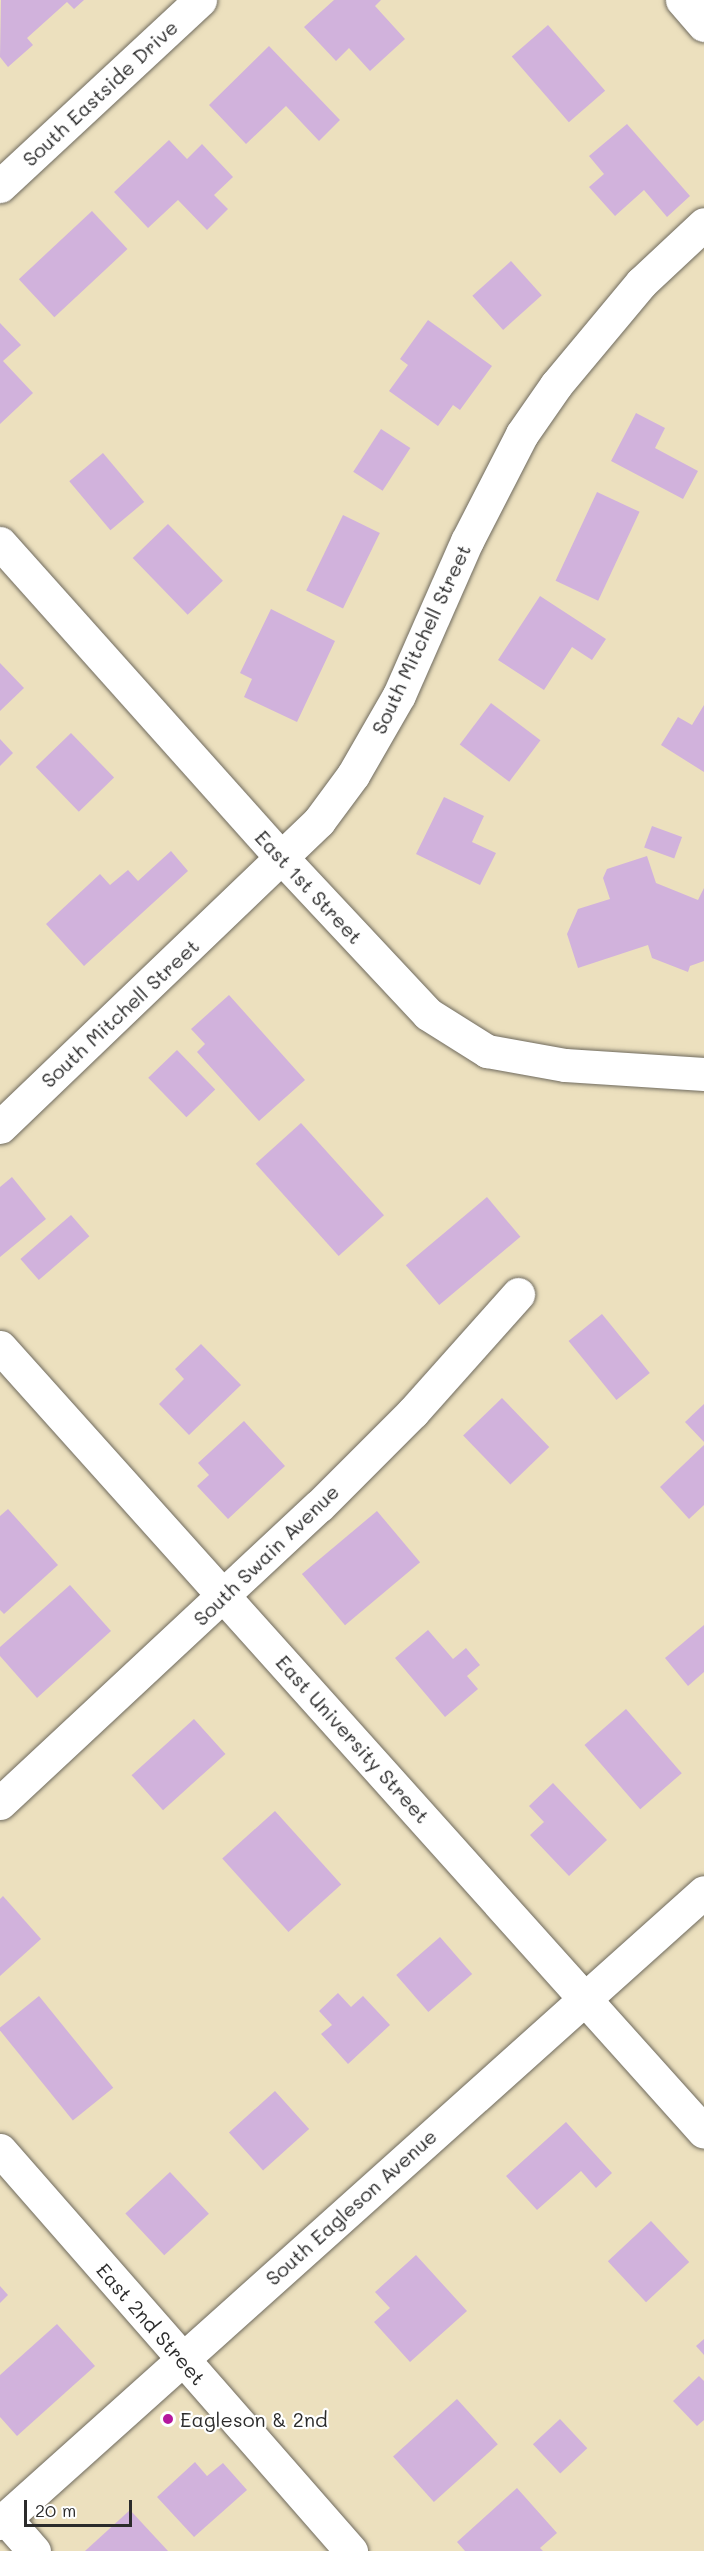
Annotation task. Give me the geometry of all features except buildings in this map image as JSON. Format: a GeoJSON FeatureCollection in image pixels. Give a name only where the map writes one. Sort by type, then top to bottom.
{"type":"FeatureCollection","features":[{"type":"Feature","properties":{"kind":"street","name":"South Eastside Drive"},"geometry":{"type":"LineString","coordinates":[[0,186],[200,0]]}},
{"type":"Feature","properties":{"kind":"street"},"geometry":{"type":"LineString","coordinates":[[682,0],[704,25]]}},
{"type":"Feature","properties":{"kind":"street","name":"South Mitchell Street"},"geometry":{"type":"LineString","coordinates":[[0,1127],[283,859],[319,821],[376,738],[399,696],[467,541],[522,434],[556,385],[626,301],[704,224]]}},
{"type":"Feature","properties":{"kind":"street","name":"East 1st Street"},"geometry":{"type":"LineString","coordinates":[[0,543],[283,859],[428,1014],[487,1051],[565,1065],[704,1074]]}},
{"type":"Feature","properties":{"kind":"street","name":"South Swain Avenue"},"geometry":{"type":"LineString","coordinates":[[0,1803],[224,1595],[414,1412],[518,1294]]}},
{"type":"Feature","properties":{"kind":"street","name":"East University Street"},"geometry":{"type":"LineString","coordinates":[[0,1347],[704,2132]]}},
{"type":"Feature","properties":{"kind":"street","name":"South Eagleson Avenue"},"geometry":{"type":"LineString","coordinates":[[3,2521],[704,1892]]}},
{"type":"Feature","properties":{"kind":"street","name":"East 2nd Street"},"geometry":{"type":"LineString","coordinates":[[0,2150],[351,2551]]}},
{"type":"Feature","properties":{"kind":"street"},"geometry":{"type":"LineString","coordinates":[[3,2521],[34,2551]]}},
{"type":"Feature","properties":{"kind":"place","name":"Eagleson & 2nd"},"geometry":{"type":"Point","coordinates":[168,2419]}}]}
